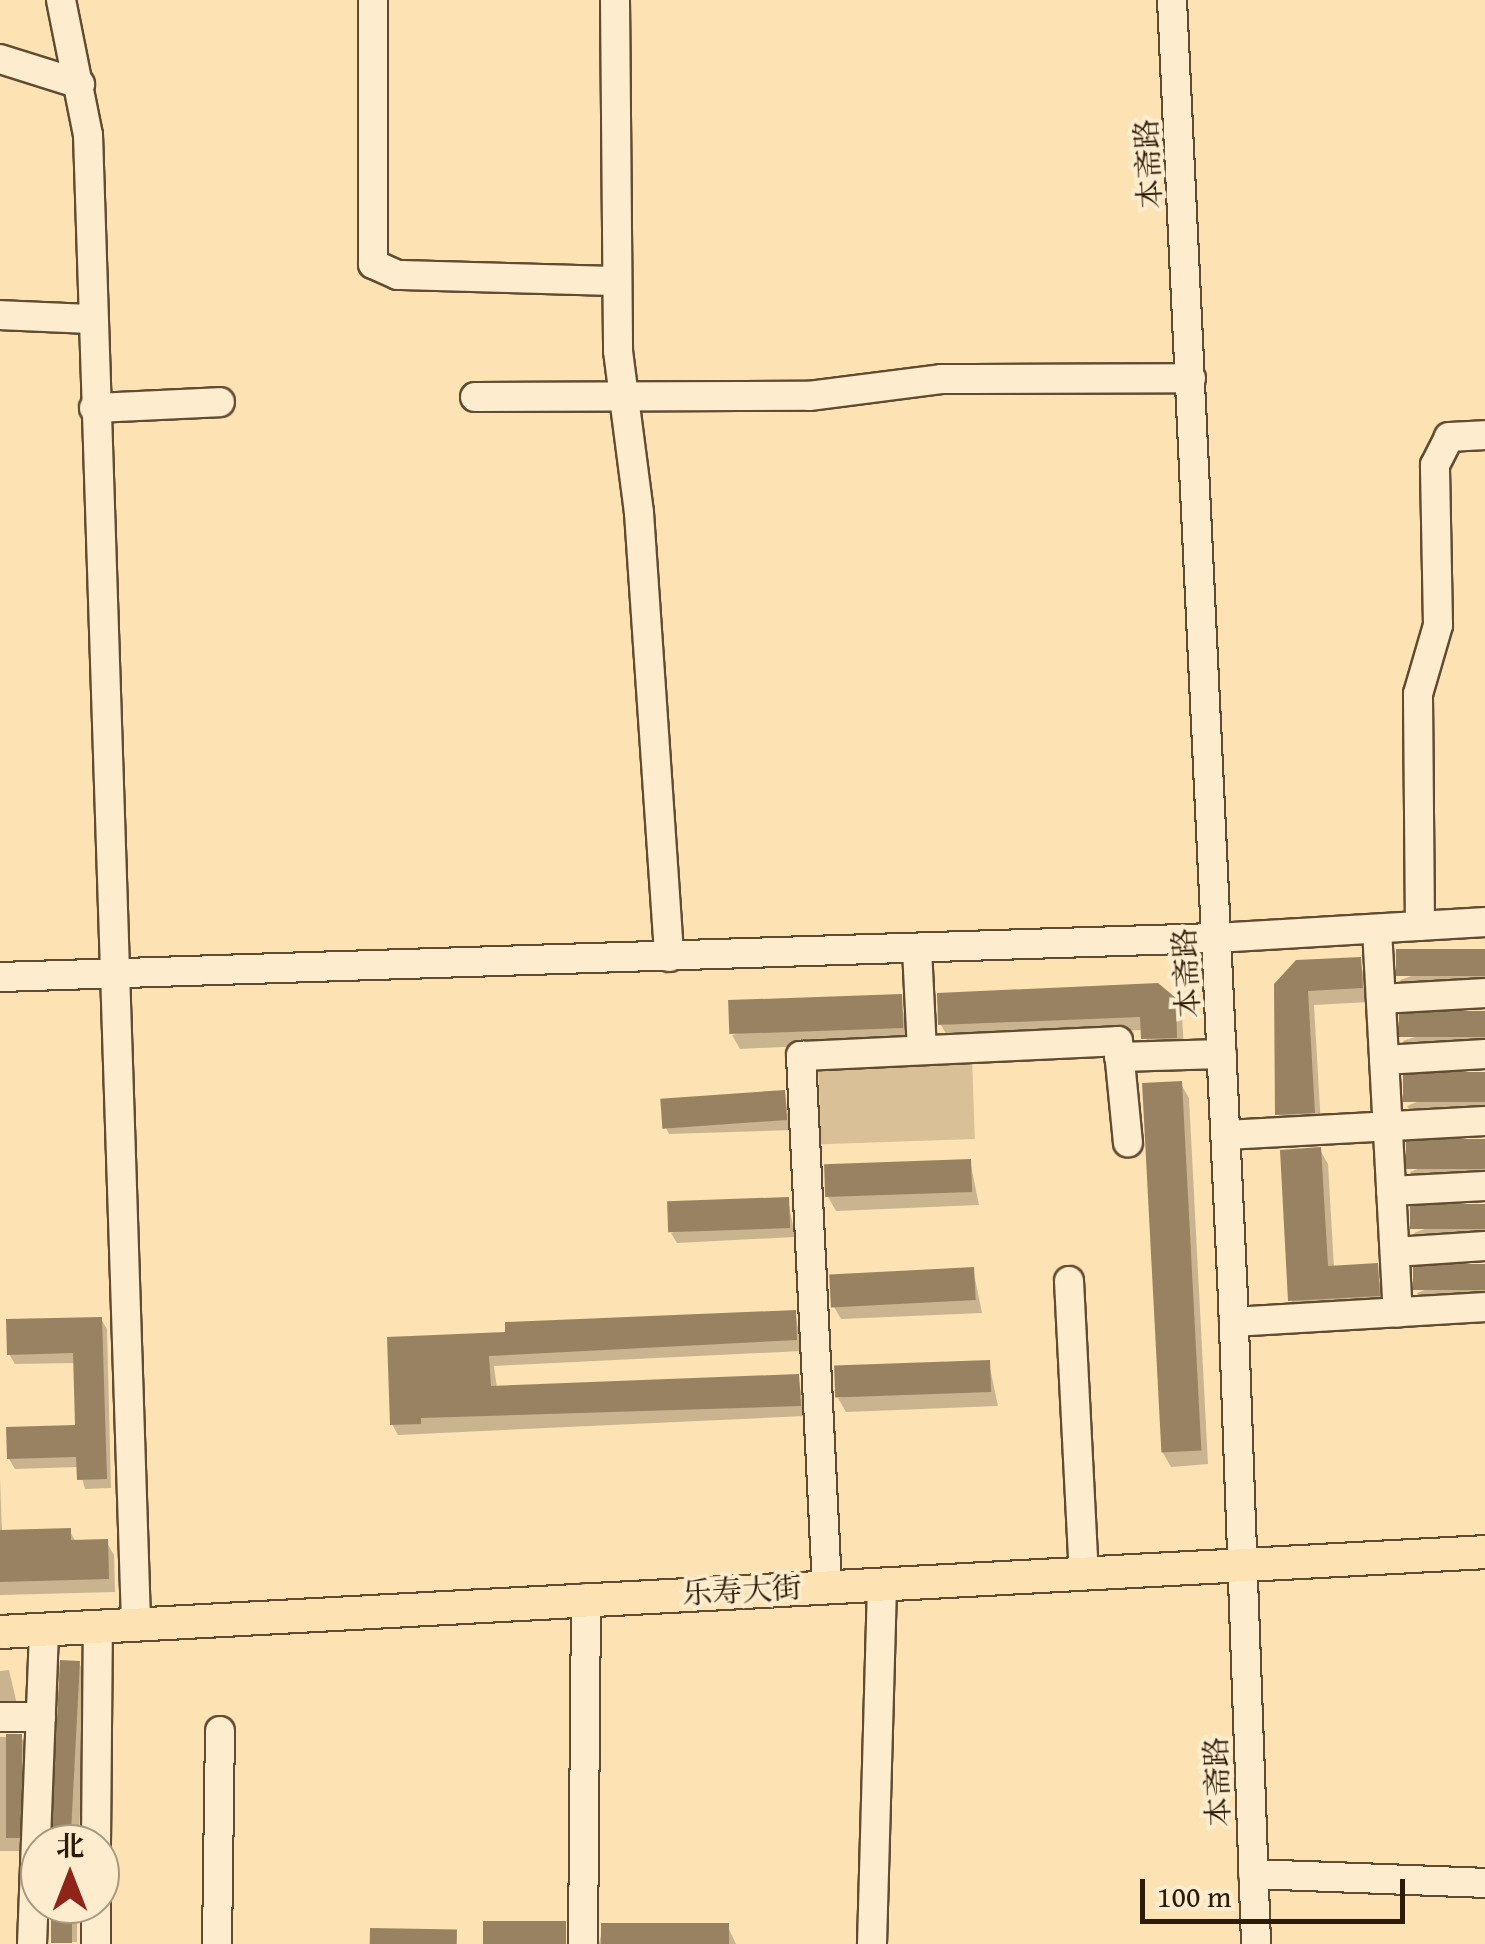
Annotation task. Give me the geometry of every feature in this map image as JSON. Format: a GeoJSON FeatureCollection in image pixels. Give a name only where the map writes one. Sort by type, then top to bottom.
{"type":"FeatureCollection","features":[{"type":"Feature","properties":{"kind":"main road","name":"乐寿大街"},"geometry":{"type":"LineString","coordinates":[[0,1632],[1485,1552]]}},
{"type":"Feature","properties":{"kind":"street"},"geometry":{"type":"LineString","coordinates":[[61,0],[80,84],[94,319],[111,976],[136,1624]]}},
{"type":"Feature","properties":{"kind":"street"},"geometry":{"type":"LineString","coordinates":[[372,0],[372,264],[398,275],[618,281]]}},
{"type":"Feature","properties":{"kind":"street"},"geometry":{"type":"LineString","coordinates":[[615,0],[622,393],[639,513],[669,958]]}},
{"type":"Feature","properties":{"kind":"street","name":"本斋路"},"geometry":{"type":"LineString","coordinates":[[1172,0],[1226,1135],[1256,1944]]}},
{"type":"Feature","properties":{"kind":"street"},"geometry":{"type":"LineString","coordinates":[[0,59],[80,84]]}},
{"type":"Feature","properties":{"kind":"street"},"geometry":{"type":"LineString","coordinates":[[0,315],[94,319]]}},
{"type":"Feature","properties":{"kind":"street"},"geometry":{"type":"LineString","coordinates":[[475,396],[808,396],[941,380],[1191,378]]}},
{"type":"Feature","properties":{"kind":"street"},"geometry":{"type":"LineString","coordinates":[[94,408],[220,402]]}},
{"type":"Feature","properties":{"kind":"street"},"geometry":{"type":"LineString","coordinates":[[1420,926],[1418,694],[1438,625],[1435,465],[1449,437],[1485,435]]}},
{"type":"Feature","properties":{"kind":"street"},"geometry":{"type":"LineString","coordinates":[[0,977],[1216,938],[1485,922]]}},
{"type":"Feature","properties":{"kind":"street"},"geometry":{"type":"LineString","coordinates":[[1377,928],[1398,1312]]}},
{"type":"Feature","properties":{"kind":"street"},"geometry":{"type":"LineString","coordinates":[[917,949],[922,1050]]}},
{"type":"Feature","properties":{"kind":"street"},"geometry":{"type":"LineString","coordinates":[[1381,999],[1485,994]]}},
{"type":"Feature","properties":{"kind":"street"},"geometry":{"type":"LineString","coordinates":[[827,1586],[800,1056],[1118,1041],[1128,1143]]}},
{"type":"Feature","properties":{"kind":"street"},"geometry":{"type":"LineString","coordinates":[[1119,1057],[1222,1054]]}},
{"type":"Feature","properties":{"kind":"street"},"geometry":{"type":"LineString","coordinates":[[1384,1060],[1485,1054]]}},
{"type":"Feature","properties":{"kind":"street"},"geometry":{"type":"LineString","coordinates":[[1226,1135],[1485,1121]]}},
{"type":"Feature","properties":{"kind":"street"},"geometry":{"type":"LineString","coordinates":[[1391,1191],[1485,1186]]}},
{"type":"Feature","properties":{"kind":"street"},"geometry":{"type":"LineString","coordinates":[[1394,1252],[1485,1246]]}},
{"type":"Feature","properties":{"kind":"street"},"geometry":{"type":"LineString","coordinates":[[1069,1281],[1084,1574]]}},
{"type":"Feature","properties":{"kind":"street"},"geometry":{"type":"LineString","coordinates":[[1234,1322],[1485,1307]]}},
{"type":"Feature","properties":{"kind":"street"},"geometry":{"type":"LineString","coordinates":[[872,1944],[882,1584]]}},
{"type":"Feature","properties":{"kind":"street"},"geometry":{"type":"LineString","coordinates":[[583,1944],[586,1598]]}},
{"type":"Feature","properties":{"kind":"street"},"geometry":{"type":"LineString","coordinates":[[96,1824],[98,1626]]}},
{"type":"Feature","properties":{"kind":"street"},"geometry":{"type":"LineString","coordinates":[[32,1944],[44,1630]]}},
{"type":"Feature","properties":{"kind":"street"},"geometry":{"type":"LineString","coordinates":[[0,1717],[40,1716]]}},
{"type":"Feature","properties":{"kind":"street"},"geometry":{"type":"LineString","coordinates":[[217,1944],[220,1731]]}},
{"type":"Feature","properties":{"kind":"street"},"geometry":{"type":"LineString","coordinates":[[1253,1874],[1485,1883]]}},
{"type":"Feature","properties":{"kind":"shaded area"},"geometry":{"type":"Polygon","coordinates":[[[972,1058],[975,1139],[821,1144],[818,1063],[972,1058]]]}},
{"type":"Feature","properties":{"kind":"building"},"geometry":{"type":"Polygon","coordinates":[[[1396,949],[1485,949],[1485,976],[1396,976],[1396,949]]]}},
{"type":"Feature","properties":{"kind":"building"},"geometry":{"type":"Polygon","coordinates":[[[1361,957],[1363,988],[1308,991],[1315,1113],[1275,1115],[1274,984],[1296,960],[1361,957]]]}},
{"type":"Feature","properties":{"kind":"building"},"geometry":{"type":"Polygon","coordinates":[[[1158,983],[1176,998],[1177,1038],[1141,1039],[1140,1017],[938,1025],[937,993],[1158,983]]]}},
{"type":"Feature","properties":{"kind":"building"},"geometry":{"type":"Polygon","coordinates":[[[902,994],[903,1028],[729,1034],[728,1000],[902,994]]]}},
{"type":"Feature","properties":{"kind":"building"},"geometry":{"type":"Polygon","coordinates":[[[1399,1011],[1485,1011],[1485,1037],[1399,1037],[1399,1011]]]}},
{"type":"Feature","properties":{"kind":"building"},"geometry":{"type":"Polygon","coordinates":[[[1403,1072],[1485,1072],[1485,1102],[1403,1102],[1403,1072]]]}},
{"type":"Feature","properties":{"kind":"building"},"geometry":{"type":"Polygon","coordinates":[[[1182,1081],[1201,1450],[1161,1453],[1142,1083],[1182,1081]]]}},
{"type":"Feature","properties":{"kind":"building"},"geometry":{"type":"Polygon","coordinates":[[[785,1090],[787,1120],[662,1129],[660,1099],[785,1090]]]}},
{"type":"Feature","properties":{"kind":"building"},"geometry":{"type":"Polygon","coordinates":[[[1406,1139],[1485,1139],[1485,1169],[1406,1169],[1406,1139]]]}},
{"type":"Feature","properties":{"kind":"building"},"geometry":{"type":"Polygon","coordinates":[[[1321,1147],[1328,1266],[1378,1263],[1380,1296],[1288,1301],[1280,1150],[1321,1147]]]}},
{"type":"Feature","properties":{"kind":"building"},"geometry":{"type":"Polygon","coordinates":[[[971,1159],[972,1192],[825,1197],[824,1164],[971,1159]]]}},
{"type":"Feature","properties":{"kind":"building"},"geometry":{"type":"Polygon","coordinates":[[[789,1197],[790,1228],[668,1232],[667,1201],[789,1197]]]}},
{"type":"Feature","properties":{"kind":"building"},"geometry":{"type":"Polygon","coordinates":[[[1410,1204],[1485,1204],[1485,1229],[1410,1229],[1410,1204]]]}},
{"type":"Feature","properties":{"kind":"building"},"geometry":{"type":"Polygon","coordinates":[[[1413,1264],[1485,1264],[1485,1290],[1413,1290],[1413,1264]]]}},
{"type":"Feature","properties":{"kind":"building"},"geometry":{"type":"Polygon","coordinates":[[[974,1267],[976,1300],[831,1308],[829,1275],[974,1267]]]}},
{"type":"Feature","properties":{"kind":"building"},"geometry":{"type":"Polygon","coordinates":[[[796,1310],[797,1340],[489,1356],[491,1386],[799,1374],[801,1406],[421,1418],[421,1424],[390,1425],[387,1337],[505,1332],[505,1322],[796,1310]]]}},
{"type":"Feature","properties":{"kind":"building"},"geometry":{"type":"Polygon","coordinates":[[[102,1317],[107,1479],[77,1480],[76,1457],[7,1459],[6,1427],[75,1425],[73,1353],[7,1355],[6,1319],[102,1317]]]}},
{"type":"Feature","properties":{"kind":"building"},"geometry":{"type":"Polygon","coordinates":[[[990,1360],[991,1392],[835,1397],[834,1365],[990,1360]]]}},
{"type":"Feature","properties":{"kind":"building"},"geometry":{"type":"Polygon","coordinates":[[[71,1528],[71,1540],[108,1539],[109,1579],[0,1582],[0,1530],[71,1528]]]}},
{"type":"Feature","properties":{"kind":"building"},"geometry":{"type":"Polygon","coordinates":[[[60,1660],[80,1661],[71,1824],[51,1824],[60,1660]]]}},
{"type":"Feature","properties":{"kind":"building"},"geometry":{"type":"Polygon","coordinates":[[[6,1734],[22,1734],[20,1838],[6,1838],[6,1734]]]}},
{"type":"Feature","properties":{"kind":"building"},"geometry":{"type":"Polygon","coordinates":[[[483,1921],[566,1921],[566,1944],[483,1944],[483,1921]]]}},
{"type":"Feature","properties":{"kind":"building"},"geometry":{"type":"Polygon","coordinates":[[[601,1923],[729,1923],[729,1944],[601,1944],[601,1923]]]}},
{"type":"Feature","properties":{"kind":"building"},"geometry":{"type":"Polygon","coordinates":[[[51,1924],[72,1924],[72,1943],[51,1943],[51,1924]]]}},
{"type":"Feature","properties":{"kind":"building"},"geometry":{"type":"Polygon","coordinates":[[[370,1928],[457,1930],[457,1944],[370,1944],[370,1928]]]}}]}
